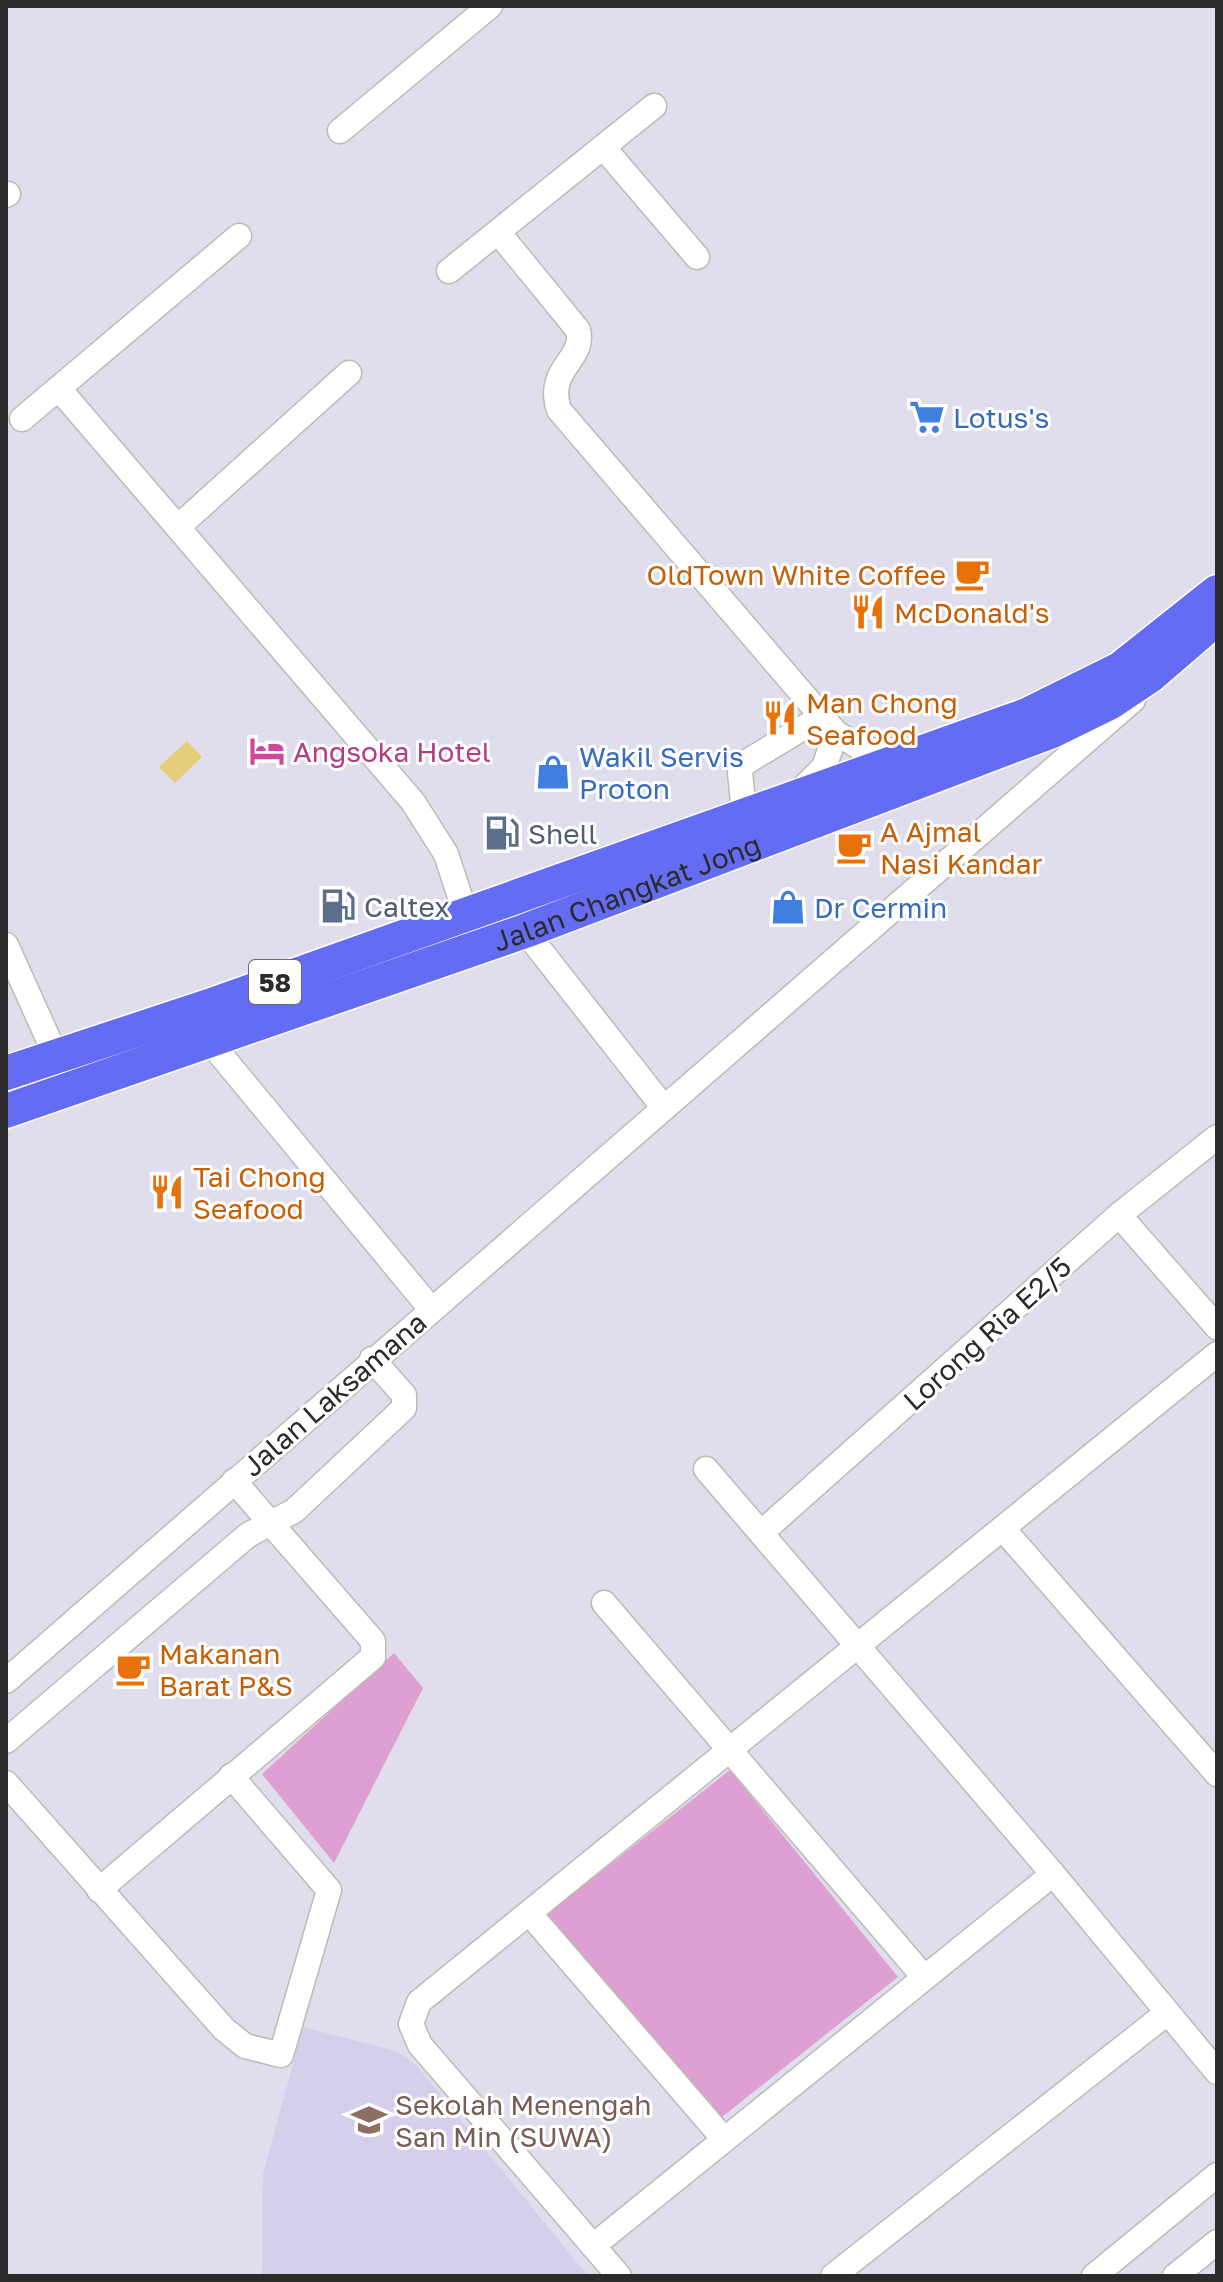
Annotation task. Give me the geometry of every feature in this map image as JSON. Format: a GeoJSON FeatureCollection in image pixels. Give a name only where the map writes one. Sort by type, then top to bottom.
{"type":"FeatureCollection","features":[{"type":"Feature","properties":{"kind":"highway","name":"Jalan Changkat Jong"},"geometry":{"type":"LineString","coordinates":[[6,1073],[209,1006],[925,748],[1027,715],[1094,684],[1142,655],[1217,592]]}},
{"type":"Feature","properties":{"kind":"highway","name":"Jalan Changkat Jong"},"geometry":{"type":"LineString","coordinates":[[6,1111],[525,931],[1052,731],[1109,703],[1151,675],[1217,618]]}},
{"type":"Feature","properties":{"kind":"highway"},"geometry":{"type":"LineString","coordinates":[[600,867],[666,857],[683,863],[689,869]]}},
{"type":"Feature","properties":{"kind":"highway"},"geometry":{"type":"LineString","coordinates":[[6,1102],[52,1095]]}},
{"type":"Feature","properties":{"kind":"street"},"geometry":{"type":"LineString","coordinates":[[340,131],[490,6]]}},
{"type":"Feature","properties":{"kind":"street"},"geometry":{"type":"LineString","coordinates":[[449,271],[654,106]]}},
{"type":"Feature","properties":{"kind":"street"},"geometry":{"type":"LineString","coordinates":[[603,147],[697,257]]}},
{"type":"Feature","properties":{"kind":"street"},"geometry":{"type":"LineString","coordinates":[[498,232],[578,330],[578,347],[555,383],[554,395],[559,410],[829,725],[866,751],[925,748]]}},
{"type":"Feature","properties":{"kind":"street"},"geometry":{"type":"LineString","coordinates":[[22,419],[239,236]]}},
{"type":"Feature","properties":{"kind":"street"},"geometry":{"type":"LineString","coordinates":[[179,526],[349,373]]}},
{"type":"Feature","properties":{"kind":"street"},"geometry":{"type":"LineString","coordinates":[[60,390],[430,824],[446,854],[465,912]]}},
{"type":"Feature","properties":{"kind":"street","name":"Jalan Laksamana"},"geometry":{"type":"LineString","coordinates":[[6,1681],[372,1359],[1107,725],[1131,703],[1151,675]]}},
{"type":"Feature","properties":{"kind":"street"},"geometry":{"type":"LineString","coordinates":[[795,795],[824,767],[829,725]]}},
{"type":"Feature","properties":{"kind":"street"},"geometry":{"type":"LineString","coordinates":[[744,814],[740,772],[743,764],[829,725]]}},
{"type":"Feature","properties":{"kind":"street"},"geometry":{"type":"LineString","coordinates":[[525,931],[664,1108]]}},
{"type":"Feature","properties":{"kind":"street"},"geometry":{"type":"LineString","coordinates":[[6,945],[56,1056]]}},
{"type":"Feature","properties":{"kind":"street"},"geometry":{"type":"LineString","coordinates":[[210,1042],[431,1309]]}},
{"type":"Feature","properties":{"kind":"street","name":"Lorong Ria E2/5"},"geometry":{"type":"LineString","coordinates":[[761,1533],[1119,1215],[1217,1137]]}},
{"type":"Feature","properties":{"kind":"street"},"geometry":{"type":"LineString","coordinates":[[1119,1215],[1217,1327]]}},
{"type":"Feature","properties":{"kind":"street"},"geometry":{"type":"LineString","coordinates":[[619,2276],[420,2045],[411,2024],[419,2002],[859,1648],[1217,1354]]}},
{"type":"Feature","properties":{"kind":"street"},"geometry":{"type":"LineString","coordinates":[[6,1741],[248,1535],[294,1511],[404,1408],[404,1395],[372,1359]]}},
{"type":"Feature","properties":{"kind":"street"},"geometry":{"type":"LineString","coordinates":[[706,1469],[1053,1874],[1217,2072]]}},
{"type":"Feature","properties":{"kind":"street"},"geometry":{"type":"LineString","coordinates":[[99,1890],[373,1657],[373,1641],[234,1481]]}},
{"type":"Feature","properties":{"kind":"street"},"geometry":{"type":"LineString","coordinates":[[1004,1530],[1217,1774]]}},
{"type":"Feature","properties":{"kind":"street"},"geometry":{"type":"LineString","coordinates":[[604,1603],[924,1977]]}},
{"type":"Feature","properties":{"kind":"street"},"geometry":{"type":"LineString","coordinates":[[6,1783],[224,2029],[245,2046],[281,2055],[329,1890],[231,1776]]}},
{"type":"Feature","properties":{"kind":"street"},"geometry":{"type":"LineString","coordinates":[[593,2246],[1053,1874]]}},
{"type":"Feature","properties":{"kind":"street"},"geometry":{"type":"LineString","coordinates":[[529,1913],[723,2138]]}},
{"type":"Feature","properties":{"kind":"street"},"geometry":{"type":"LineString","coordinates":[[833,2276],[1167,2013]]}},
{"type":"Feature","properties":{"kind":"street"},"geometry":{"type":"LineString","coordinates":[[1094,2276],[1217,2175]]}},
{"type":"Feature","properties":{"kind":"street"},"geometry":{"type":"LineString","coordinates":[[1175,2276],[1217,2242]]}},
{"type":"Feature","properties":{"kind":"shaded area"},"geometry":{"type":"Polygon","coordinates":[[[187,741],[202,757],[175,783],[159,767],[187,741]]]}},
{"type":"Feature","properties":{"kind":"shaded area"},"geometry":{"type":"Polygon","coordinates":[[[394,1653],[423,1688],[334,1863],[262,1774],[394,1653]]]}},
{"type":"Feature","properties":{"kind":"shaded area"},"geometry":{"type":"Polygon","coordinates":[[[730,1770],[898,1977],[722,2117],[547,1914],[730,1770]]]}},
{"type":"Feature","properties":{"kind":"shaded area","name":"Sekolah Menengah San Min (SUWA)"},"geometry":{"type":"Polygon","coordinates":[[[303,2027],[396,2051],[417,2066],[588,2276],[262,2276],[263,2174],[303,2027]]]}},
{"type":"Feature","properties":{"kind":"place","name":"Lotus's"},"geometry":{"type":"Point","coordinates":[927,417]}},
{"type":"Feature","properties":{"kind":"place","name":"OldTown White Coffee"},"geometry":{"type":"Point","coordinates":[972,574]}},
{"type":"Feature","properties":{"kind":"place","name":"McDonald's"},"geometry":{"type":"Point","coordinates":[868,612]}},
{"type":"Feature","properties":{"kind":"place","name":"Man Chong Seafood"},"geometry":{"type":"Point","coordinates":[780,718]}},
{"type":"Feature","properties":{"kind":"place","name":"Angsoka Hotel"},"geometry":{"type":"Point","coordinates":[267,751]}},
{"type":"Feature","properties":{"kind":"place","name":"Wakil Servis Proton"},"geometry":{"type":"Point","coordinates":[553,772]}},
{"type":"Feature","properties":{"kind":"place","name":"Shell"},"geometry":{"type":"Point","coordinates":[502,833]}},
{"type":"Feature","properties":{"kind":"place","name":"A Ajmal Nasi Kandar"},"geometry":{"type":"Point","coordinates":[854,847]}},
{"type":"Feature","properties":{"kind":"place","name":"Caltex"},"geometry":{"type":"Point","coordinates":[338,906]}},
{"type":"Feature","properties":{"kind":"place","name":"Dr Cermin"},"geometry":{"type":"Point","coordinates":[788,907]}},
{"type":"Feature","properties":{"kind":"place","name":"Tai Chong Seafood"},"geometry":{"type":"Point","coordinates":[167,1192]}},
{"type":"Feature","properties":{"kind":"place","name":"Makanan Barat P&S"},"geometry":{"type":"Point","coordinates":[133,1669]}},
{"type":"Feature","properties":{"kind":"place","name":"Sekolah Menengah San Min (SUWA)"},"geometry":{"type":"Point","coordinates":[369,2120]}}]}
